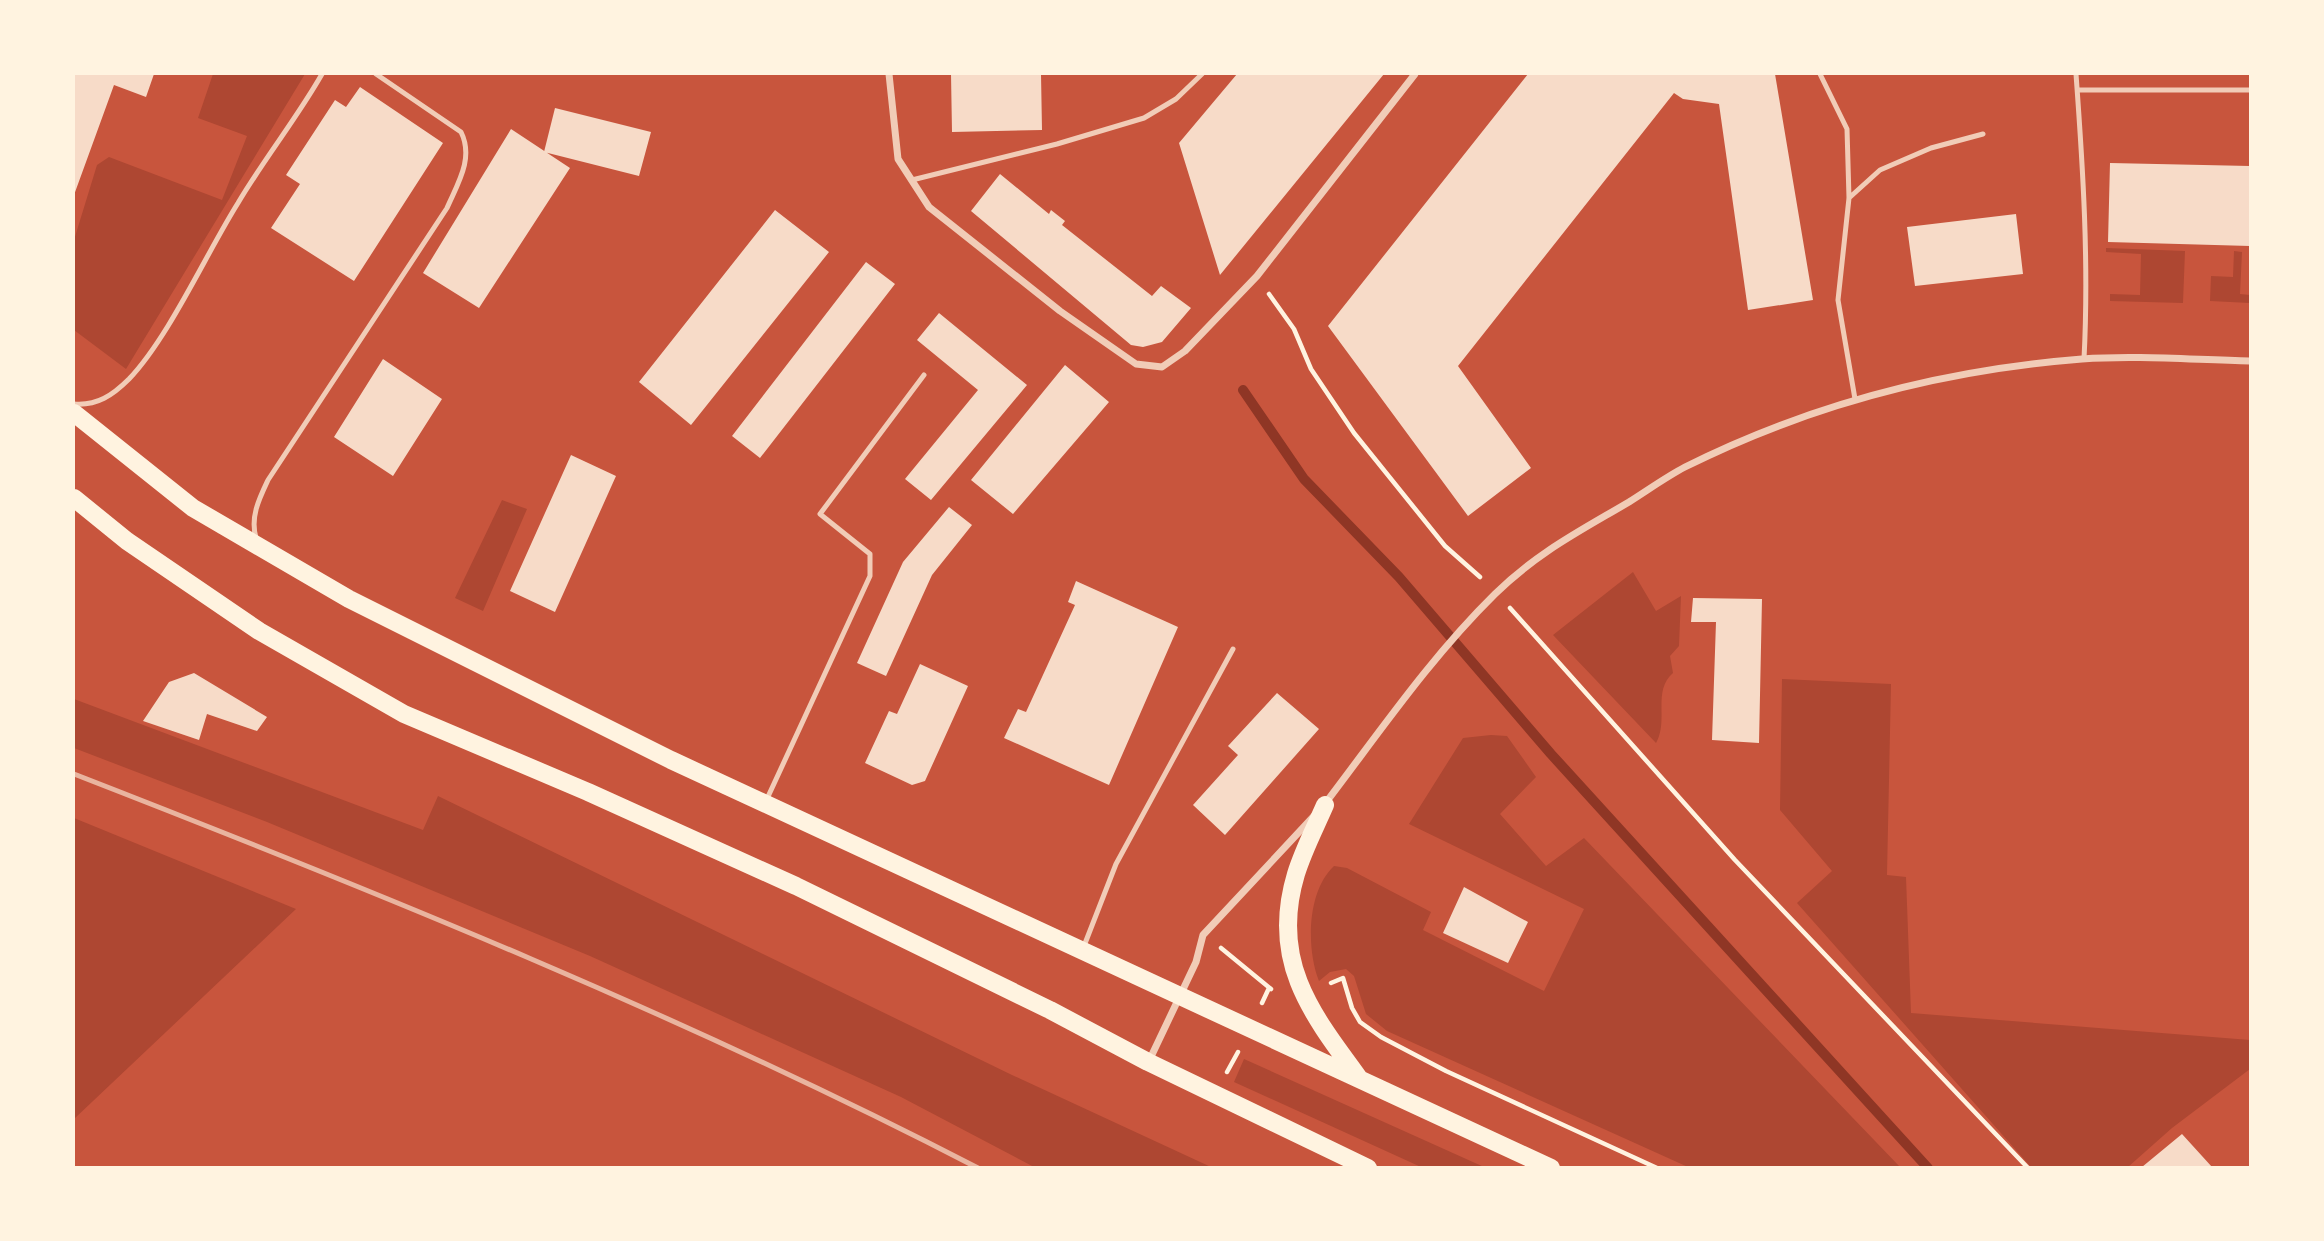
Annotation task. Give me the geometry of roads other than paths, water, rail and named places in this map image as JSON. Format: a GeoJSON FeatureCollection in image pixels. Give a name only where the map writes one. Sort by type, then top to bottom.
{"type":"FeatureCollection","features":[{"type":"Feature","properties":{"kind":"main road"},"geometry":{"type":"LineString","coordinates":[[74,413],[193,508],[349,599],[513,682],[765,803],[1179,998],[1551,1167]]}},
{"type":"Feature","properties":{"kind":"main road"},"geometry":{"type":"LineString","coordinates":[[74,499],[127,541],[259,631],[404,714],[588,792],[796,886],[1050,1010],[1148,1062],[1368,1167]]}},
{"type":"Feature","properties":{"kind":"main road"},"geometry":{"type":"LineString","coordinates":[[1325,805],[1296,874],[1287,941],[1301,992],[1317,1023],[1361,1081]]}},
{"type":"Feature","properties":{"kind":"street"},"geometry":{"type":"LineString","coordinates":[[889,74],[898,159],[929,207],[974,245],[1136,364],[1162,367],[1185,351],[1257,275],[1415,74]]}},
{"type":"Feature","properties":{"kind":"street"},"geometry":{"type":"LineString","coordinates":[[1148,1062],[1196,962],[1203,934],[1325,805],[1413,684],[1469,621],[1497,592],[1557,542],[1682,469],[1749,437],[1855,399],[1986,369],[2084,359],[2250,361]]}},
{"type":"Feature","properties":{"kind":"lane"},"geometry":{"type":"LineString","coordinates":[[74,404],[84,405],[107,398],[130,378],[163,330],[239,201],[322,74]]}},
{"type":"Feature","properties":{"kind":"lane"},"geometry":{"type":"LineString","coordinates":[[258,548],[253,527],[256,504],[268,480],[447,208],[466,160],[467,145],[461,132],[376,74]]}},
{"type":"Feature","properties":{"kind":"lane"},"geometry":{"type":"LineString","coordinates":[[912,180],[1057,144],[1144,118],[1176,99],[1202,74]]}},
{"type":"Feature","properties":{"kind":"lane"},"geometry":{"type":"LineString","coordinates":[[1820,74],[1847,129],[1849,198],[1838,300],[1855,399]]}},
{"type":"Feature","properties":{"kind":"lane"},"geometry":{"type":"LineString","coordinates":[[2076,74],[2088,290],[2084,359]]}},
{"type":"Feature","properties":{"kind":"lane"},"geometry":{"type":"LineString","coordinates":[[2078,90],[2250,90]]}},
{"type":"Feature","properties":{"kind":"lane"},"geometry":{"type":"LineString","coordinates":[[1849,198],[1880,170],[1931,148],[1983,134]]}},
{"type":"Feature","properties":{"kind":"lane"},"geometry":{"type":"LineString","coordinates":[[765,803],[870,576],[870,554],[820,514],[924,375]]}},
{"type":"Feature","properties":{"kind":"lane"},"geometry":{"type":"LineString","coordinates":[[1082,952],[1116,864],[1233,649]]}},
{"type":"Feature","properties":{"kind":"waterway"},"geometry":{"type":"LineString","coordinates":[[1243,390],[1304,479],[1399,577],[1551,754],[1928,1168]]}},
{"type":"Feature","properties":{"kind":"railway"},"geometry":{"type":"LineString","coordinates":[[74,774],[418,911],[644,1008],[757,1059],[978,1168]]}}]}
